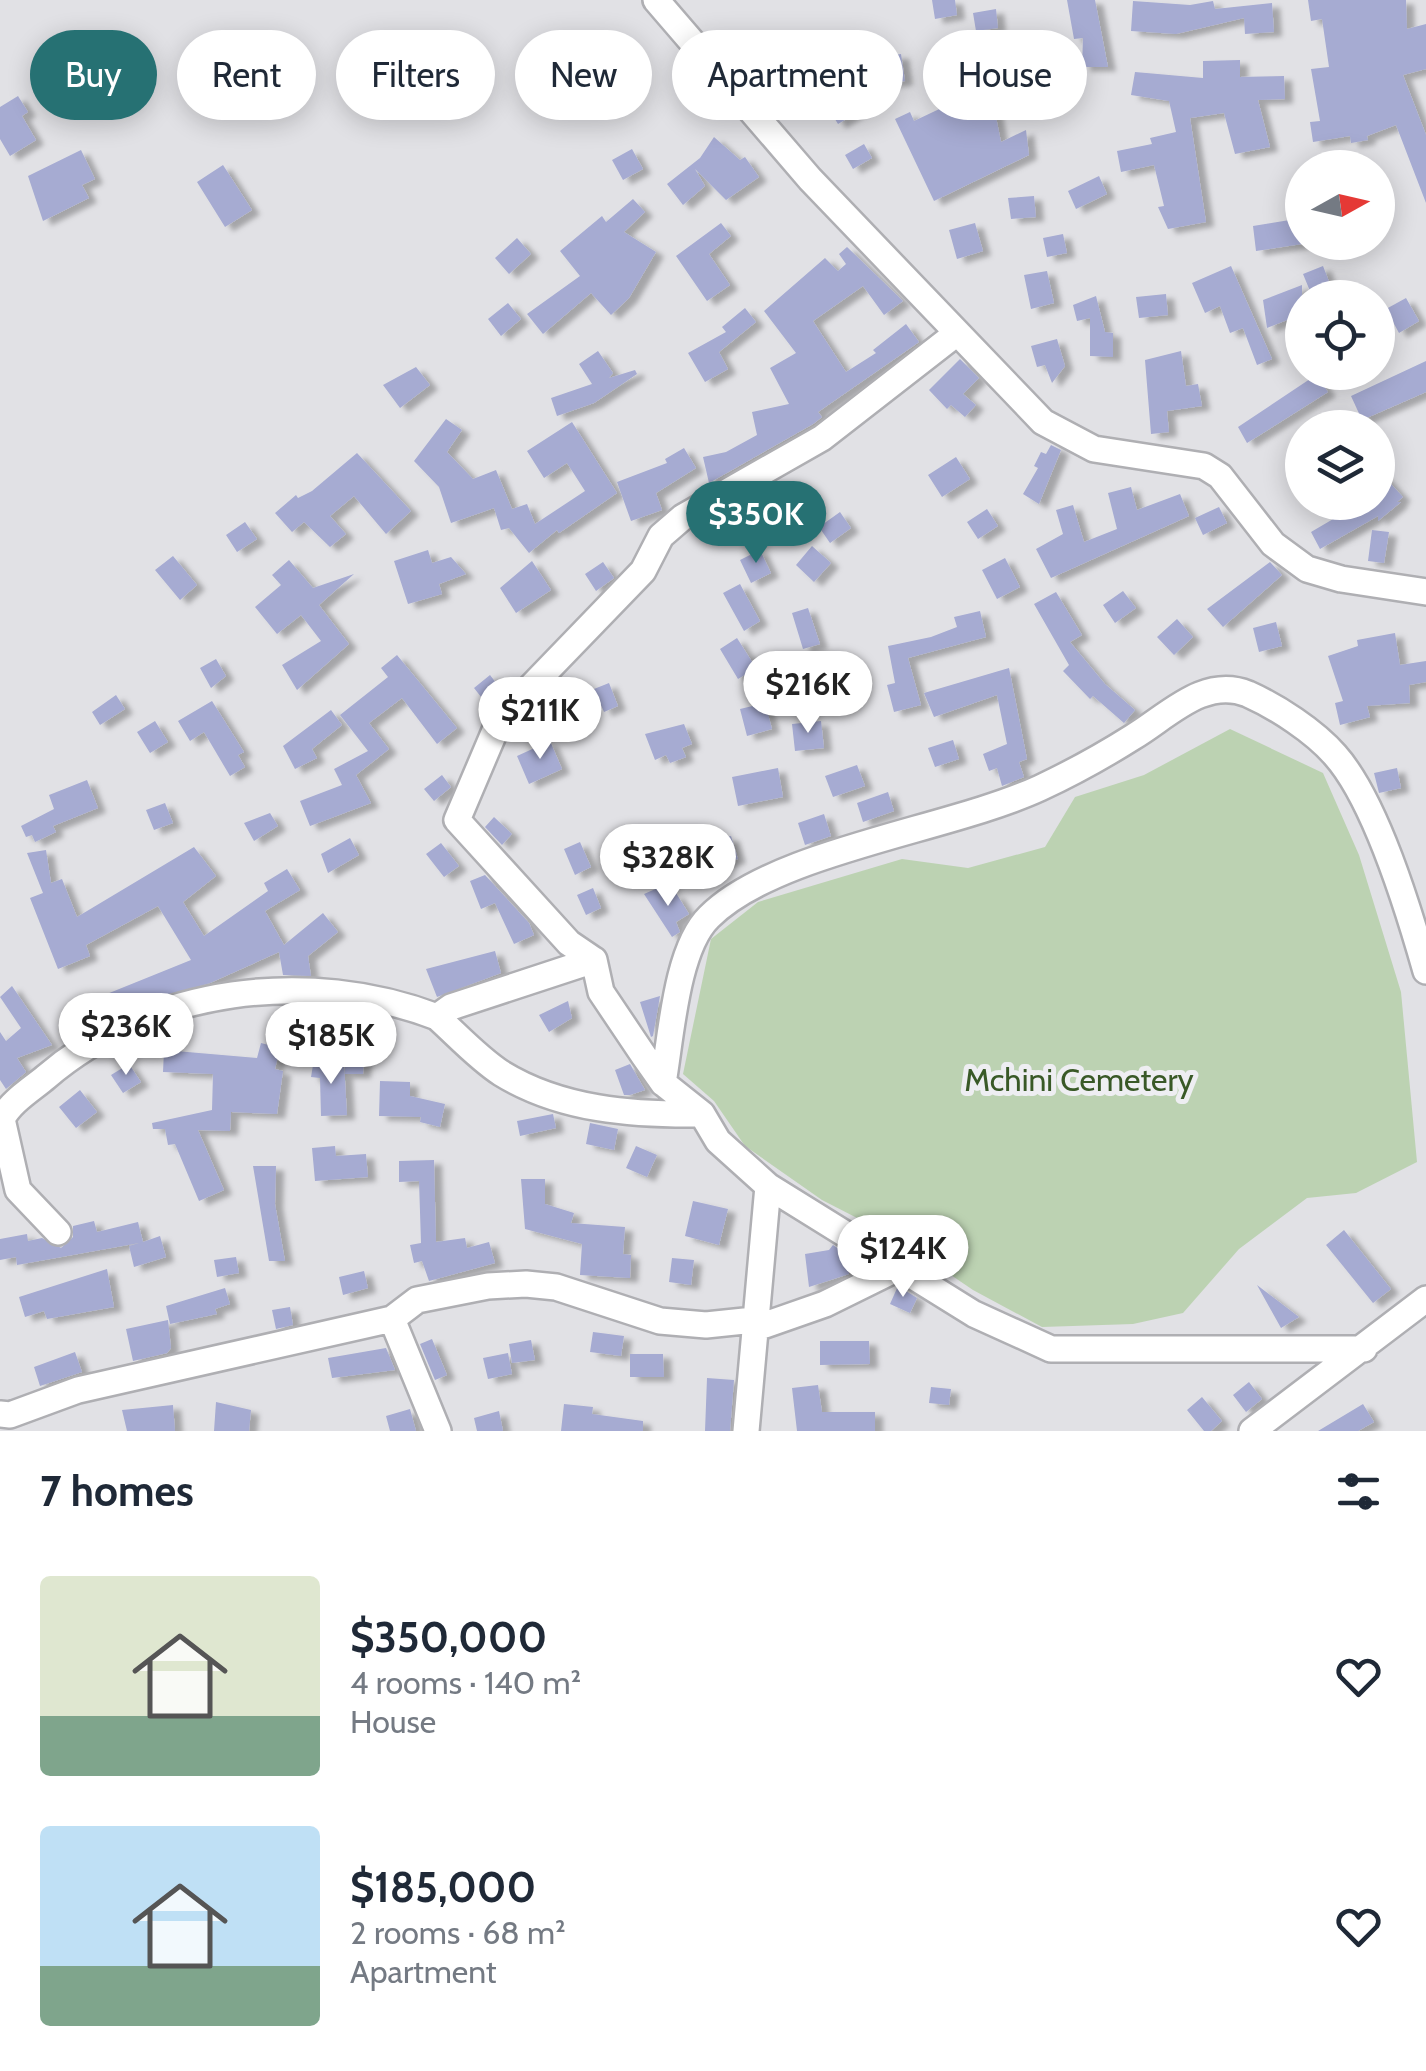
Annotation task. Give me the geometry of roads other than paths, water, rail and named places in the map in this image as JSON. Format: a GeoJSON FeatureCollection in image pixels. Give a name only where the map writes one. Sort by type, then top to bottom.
{"type":"FeatureCollection","features":[{"type":"Feature","properties":{"kind":"street"},"geometry":{"type":"LineString","coordinates":[[656,0],[810,179],[1030,411],[1058,432],[1112,454],[1204,466],[1220,476],[1288,559],[1341,579],[1426,592]]}},
{"type":"Feature","properties":{"kind":"street"},"geometry":{"type":"LineString","coordinates":[[958,333],[822,438],[673,524],[661,536],[643,571],[500,719],[458,820],[570,943],[594,960],[601,992],[663,1083],[702,1114],[718,1142],[768,1186],[974,1314],[1051,1348],[1364,1349]]}},
{"type":"Feature","properties":{"kind":"street"},"geometry":{"type":"LineString","coordinates":[[663,1083],[690,946],[705,920],[722,905],[804,865],[971,817],[1040,788],[1138,734],[1179,704],[1224,690],[1258,700],[1335,755],[1352,779],[1386,853],[1426,971]]}},
{"type":"Feature","properties":{"kind":"street"},"geometry":{"type":"LineString","coordinates":[[437,1016],[450,1007],[594,960]]}},
{"type":"Feature","properties":{"kind":"street"},"geometry":{"type":"LineString","coordinates":[[58,1232],[18,1190],[2,1119],[82,1046],[182,1004],[233,994],[342,993],[437,1016],[497,1070],[558,1098],[647,1115],[702,1114]]}},
{"type":"Feature","properties":{"kind":"street"},"geometry":{"type":"LineString","coordinates":[[746,1431],[768,1186]]}},
{"type":"Feature","properties":{"kind":"street"},"geometry":{"type":"LineString","coordinates":[[8,1420],[78,1390],[392,1319],[417,1300],[488,1286],[556,1287],[660,1321],[706,1325],[754,1320],[764,1324],[825,1304],[900,1267]]}},
{"type":"Feature","properties":{"kind":"street"},"geometry":{"type":"LineString","coordinates":[[1252,1431],[1426,1299]]}},
{"type":"Feature","properties":{"kind":"street"},"geometry":{"type":"LineString","coordinates":[[392,1319],[438,1431]]}},
{"type":"Feature","properties":{"kind":"park label","name":"Mchini Cemetery"},"geometry":{"type":"Point","coordinates":[1079,1080]}}]}
